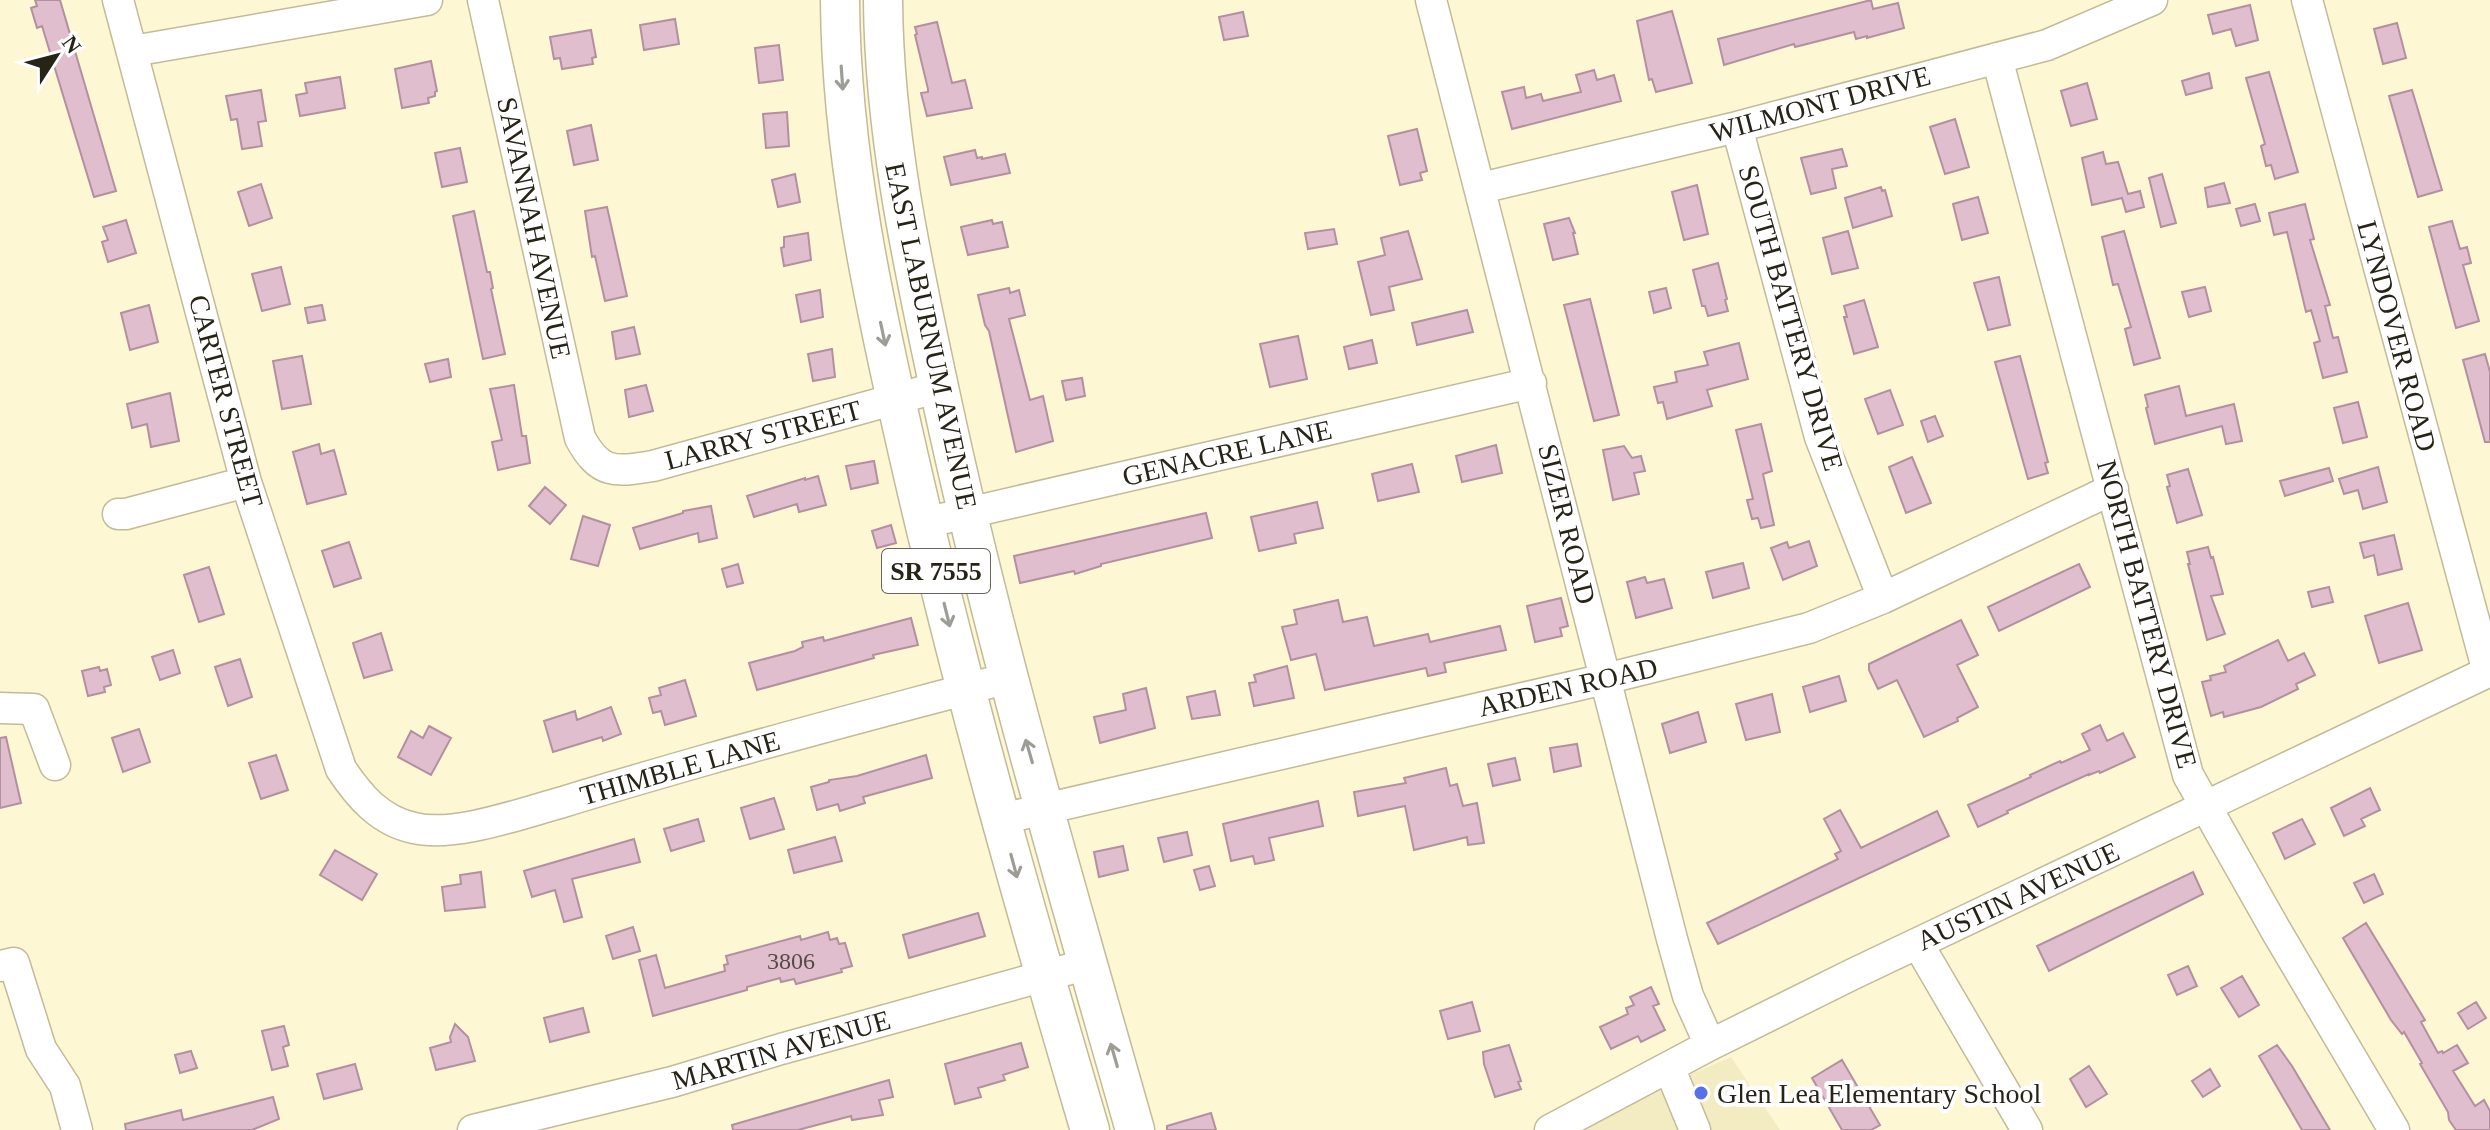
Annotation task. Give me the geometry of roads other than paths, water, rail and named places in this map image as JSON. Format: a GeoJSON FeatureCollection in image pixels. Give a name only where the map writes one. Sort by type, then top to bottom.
{"type":"FeatureCollection","features":[{"type":"Feature","properties":{"kind":"main road","name":"EAST LABURNUM AVENUE"},"geometry":{"type":"LineString","coordinates":[[840,0],[841,64],[849,148],[864,242],[896,399],[966,689],[1044,976],[1090,1130]]}},
{"type":"Feature","properties":{"kind":"main road","name":"EAST LABURNUM AVENUE"},"geometry":{"type":"LineString","coordinates":[[883,0],[892,149],[908,243],[967,513],[1008,678],[1135,1130]]}},
{"type":"Feature","properties":{"kind":"street","name":"CARTER STREET"},"geometry":{"type":"LineString","coordinates":[[118,0],[246,482],[341,769],[358,794]]}},
{"type":"Feature","properties":{"kind":"street"},"geometry":{"type":"LineString","coordinates":[[133,51],[427,0]]}},
{"type":"Feature","properties":{"kind":"street","name":"SAVANNAH AVENUE"},"geometry":{"type":"LineString","coordinates":[[483,0],[580,438],[589,455]]}},
{"type":"Feature","properties":{"kind":"street","name":"SIZER ROAD"},"geometry":{"type":"LineString","coordinates":[[1431,0],[1688,996],[1710,1045]]}},
{"type":"Feature","properties":{"kind":"street","name":"WILMONT DRIVE"},"geometry":{"type":"LineString","coordinates":[[1481,188],[1737,127],[2047,45],[2152,0]]}},
{"type":"Feature","properties":{"kind":"street","name":"LYNDOVER ROAD"},"geometry":{"type":"LineString","coordinates":[[2307,0],[2489,671]]}},
{"type":"Feature","properties":{"kind":"street","name":"NORTH BATTERY DRIVE"},"geometry":{"type":"LineString","coordinates":[[1997,58],[2188,775],[2394,1130]]}},
{"type":"Feature","properties":{"kind":"street","name":"SOUTH BATTERY DRIVE"},"geometry":{"type":"LineString","coordinates":[[1737,127],[1820,437],[1883,598]]}},
{"type":"Feature","properties":{"kind":"street","name":"GENACRE LANE"},"geometry":{"type":"LineString","coordinates":[[924,523],[1531,383]]}},
{"type":"Feature","properties":{"kind":"street","name":"LARRY STREET"},"geometry":{"type":"LineString","coordinates":[[589,455],[609,469],[653,466],[939,387]]}},
{"type":"Feature","properties":{"kind":"street"},"geometry":{"type":"LineString","coordinates":[[118,514],[246,482]]}},
{"type":"Feature","properties":{"kind":"street","name":"ARDEN ROAD"},"geometry":{"type":"LineString","coordinates":[[1001,819],[1605,679],[1809,628],[1883,598],[2113,489]]}},
{"type":"Feature","properties":{"kind":"street","name":"AUSTIN AVENUE"},"geometry":{"type":"LineString","coordinates":[[1550,1130],[1587,1121],[1669,1067],[1710,1045],[2489,671]]}},
{"type":"Feature","properties":{"kind":"street","name":"THIMBLE LANE"},"geometry":{"type":"LineString","coordinates":[[358,794],[385,816],[414,828],[436,831],[465,827],[522,814],[712,758],[1008,678]]}},
{"type":"Feature","properties":{"kind":"street"},"geometry":{"type":"LineString","coordinates":[[0,708],[34,709],[55,765]]}},
{"type":"Feature","properties":{"kind":"street"},"geometry":{"type":"LineString","coordinates":[[1918,944],[2027,1130]]}},
{"type":"Feature","properties":{"kind":"street"},"geometry":{"type":"LineString","coordinates":[[0,966],[14,963],[41,1049],[65,1086],[77,1130]]}},
{"type":"Feature","properties":{"kind":"street","name":"MARTIN AVENUE"},"geometry":{"type":"LineString","coordinates":[[473,1130],[672,1082],[1088,964]]}},
{"type":"Feature","properties":{"kind":"street"},"geometry":{"type":"LineString","coordinates":[[1669,1067],[1695,1130]]}},
{"type":"Feature","properties":{"kind":"place","name":"Glen Lea Elementary School"},"geometry":{"type":"Point","coordinates":[1701,1093]}}]}
